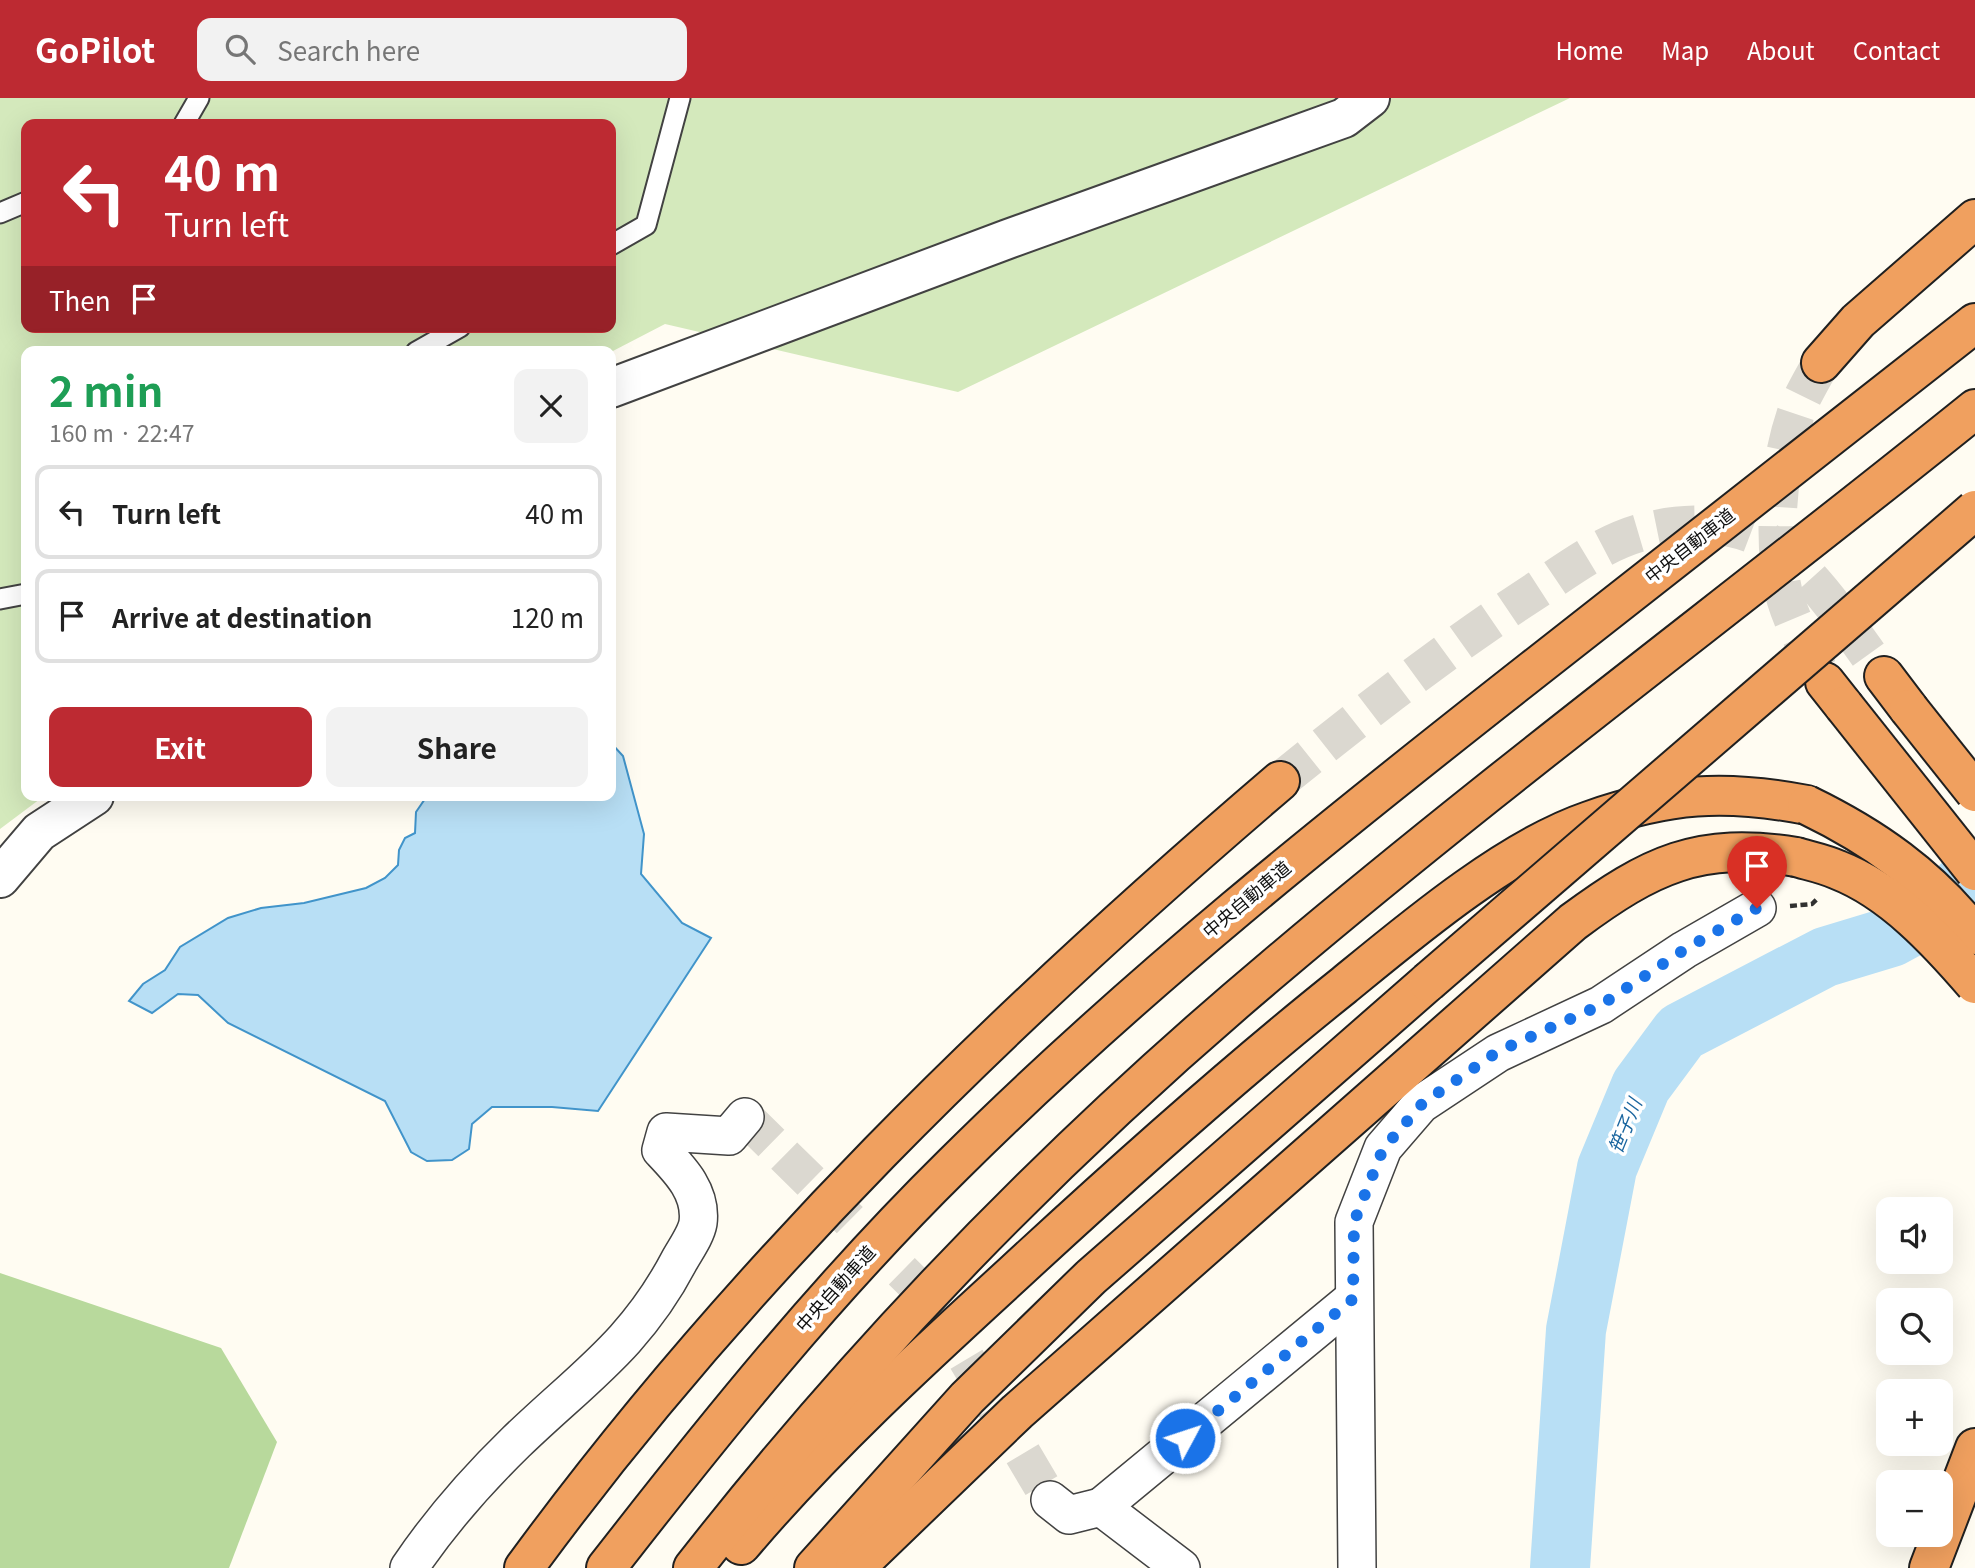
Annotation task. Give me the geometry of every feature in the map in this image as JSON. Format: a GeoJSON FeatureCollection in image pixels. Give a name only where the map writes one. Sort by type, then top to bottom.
{"type":"FeatureCollection","features":[{"type":"Feature","properties":{"kind":"highway"},"geometry":{"type":"LineString","coordinates":[[1821,363],[1858,321],[1975,219]]}},
{"type":"Feature","properties":{"kind":"highway","name":"中央自動車道"},"geometry":{"type":"LineString","coordinates":[[606,1568],[716,1426],[827,1297],[953,1165],[1087,1040],[1225,917],[1369,798],[1975,323]]}},
{"type":"Feature","properties":{"kind":"highway"},"geometry":{"type":"LineString","coordinates":[[694,1568],[768,1472],[885,1340],[1004,1215],[1132,1094],[1271,970],[1429,840],[1975,409]]}},
{"type":"Feature","properties":{"kind":"highway"},"geometry":{"type":"LineString","coordinates":[[814,1568],[967,1398],[1091,1277],[1975,510]]}},
{"type":"Feature","properties":{"kind":"highway"},"geometry":{"type":"LineString","coordinates":[[1884,677],[1975,792]]}},
{"type":"Feature","properties":{"kind":"highway"},"geometry":{"type":"LineString","coordinates":[[1834,694],[1975,872]]}},
{"type":"Feature","properties":{"kind":"highway"},"geometry":{"type":"LineString","coordinates":[[524,1568],[578,1495],[666,1389],[772,1268],[894,1137],[1010,1021],[1122,917],[1280,780]]}},
{"type":"Feature","properties":{"kind":"highway"},"geometry":{"type":"LineString","coordinates":[[722,1568],[851,1427],[1104,1190],[1246,1063],[1452,901],[1522,854],[1586,822],[1663,799],[1713,793],[1759,796],[1807,805],[1853,828],[1890,852],[1926,881],[1975,935]]}},
{"type":"Feature","properties":{"kind":"highway"},"geometry":{"type":"LineString","coordinates":[[855,1568],[1017,1412],[1573,922],[1613,892],[1657,868],[1704,854],[1754,850],[1797,857],[1839,870],[1875,891],[1908,916],[1975,984]]}},
{"type":"Feature","properties":{"kind":"highway"},"geometry":{"type":"LineString","coordinates":[[1953,1502],[1975,1423]]}},
{"type":"Feature","properties":{"kind":"highway"},"geometry":{"type":"LineString","coordinates":[[1953,1507],[1975,1448]]}},
{"type":"Feature","properties":{"kind":"highway"},"geometry":{"type":"LineString","coordinates":[[1953,1513],[1975,1478]]}},
{"type":"Feature","properties":{"kind":"highway"},"geometry":{"type":"LineString","coordinates":[[1929,1568],[1937,1547]]}},
{"type":"Feature","properties":{"kind":"street"},"geometry":{"type":"LineString","coordinates":[[616,386],[1008,239],[1344,118],[1370,98]]}},
{"type":"Feature","properties":{"kind":"street"},"geometry":{"type":"LineString","coordinates":[[0,878],[38,832],[86,801]]}},
{"type":"Feature","properties":{"kind":"street"},"geometry":{"type":"LineString","coordinates":[[1357,1568],[1354,1222],[1383,1149],[1422,1104],[1497,1052],[1601,1005],[1684,950],[1757,908]]}},
{"type":"Feature","properties":{"kind":"street"},"geometry":{"type":"LineString","coordinates":[[409,1568],[437,1526],[516,1442],[598,1370],[633,1334],[677,1266],[698,1225],[697,1199],[682,1171],[661,1150],[666,1132],[729,1136],[745,1117]]}},
{"type":"Feature","properties":{"kind":"street"},"geometry":{"type":"LineString","coordinates":[[1050,1500],[1069,1515],[1101,1507],[1353,1299]]}},
{"type":"Feature","properties":{"kind":"street"},"geometry":{"type":"LineString","coordinates":[[1101,1507],[1181,1568]]}},
{"type":"Feature","properties":{"kind":"lane"},"geometry":{"type":"LineString","coordinates":[[187,119],[199,98]]}},
{"type":"Feature","properties":{"kind":"lane"},"geometry":{"type":"LineString","coordinates":[[616,242],[646,225],[680,98]]}},
{"type":"Feature","properties":{"kind":"lane"},"geometry":{"type":"LineString","coordinates":[[0,213],[21,204]]}},
{"type":"Feature","properties":{"kind":"lane"},"geometry":{"type":"LineString","coordinates":[[426,346],[449,333]]}},
{"type":"Feature","properties":{"kind":"lane"},"geometry":{"type":"LineString","coordinates":[[0,599],[21,595]]}},
{"type":"Feature","properties":{"kind":"green space"},"geometry":{"type":"Polygon","coordinates":[[[0,98],[1570,98],[958,392],[665,324],[616,349],[616,346],[21,346],[21,801],[37,801],[0,829],[0,98]]]}},
{"type":"Feature","properties":{"kind":"green space"},"geometry":{"type":"Polygon","coordinates":[[[0,1273],[221,1348],[277,1442],[229,1568],[0,1568],[0,1273]]]}},
{"type":"Feature","properties":{"kind":"water"},"geometry":{"type":"Polygon","coordinates":[[[616,748],[623,756],[644,834],[641,874],[682,923],[711,938],[598,1111],[552,1107],[492,1107],[472,1124],[469,1149],[452,1160],[427,1161],[411,1152],[385,1101],[228,1023],[198,995],[178,994],[152,1013],[129,1001],[143,984],[165,970],[180,947],[228,918],[261,908],[304,903],[366,888],[385,878],[398,865],[399,850],[405,838],[415,833],[416,812],[424,801],[616,801],[616,748]]]}},
{"type":"Feature","properties":{"kind":"waterway","name":"笹子川"},"geometry":{"type":"LineString","coordinates":[[1560,1568],[1576,1330],[1607,1168],[1641,1086],[1681,1032],[1825,957],[1891,937],[1928,917],[1975,873]]}},
{"type":"Feature","properties":{"kind":"tunnel"},"geometry":{"type":"LineString","coordinates":[[1821,363],[1799,404],[1786,450],[1779,494],[1778,537],[1781,579],[1788,606],[1798,632],[1825,682]]}},
{"type":"Feature","properties":{"kind":"tunnel"},"geometry":{"type":"LineString","coordinates":[[1280,781],[1375,706],[1506,610],[1591,555],[1633,535],[1664,527],[1698,525],[1733,528],[1765,540],[1780,550],[1823,593],[1884,676]]}},
{"type":"Feature","properties":{"kind":"tunnel"},"geometry":{"type":"LineString","coordinates":[[745,1117],[932,1301],[1050,1500]]}},
{"type":"Feature","properties":{"kind":"route"},"geometry":{"type":"LineString","coordinates":[[1185,1438],[1353,1299],[1354,1222],[1383,1149],[1422,1104],[1497,1052],[1601,1005],[1684,950],[1757,908]]}}]}
